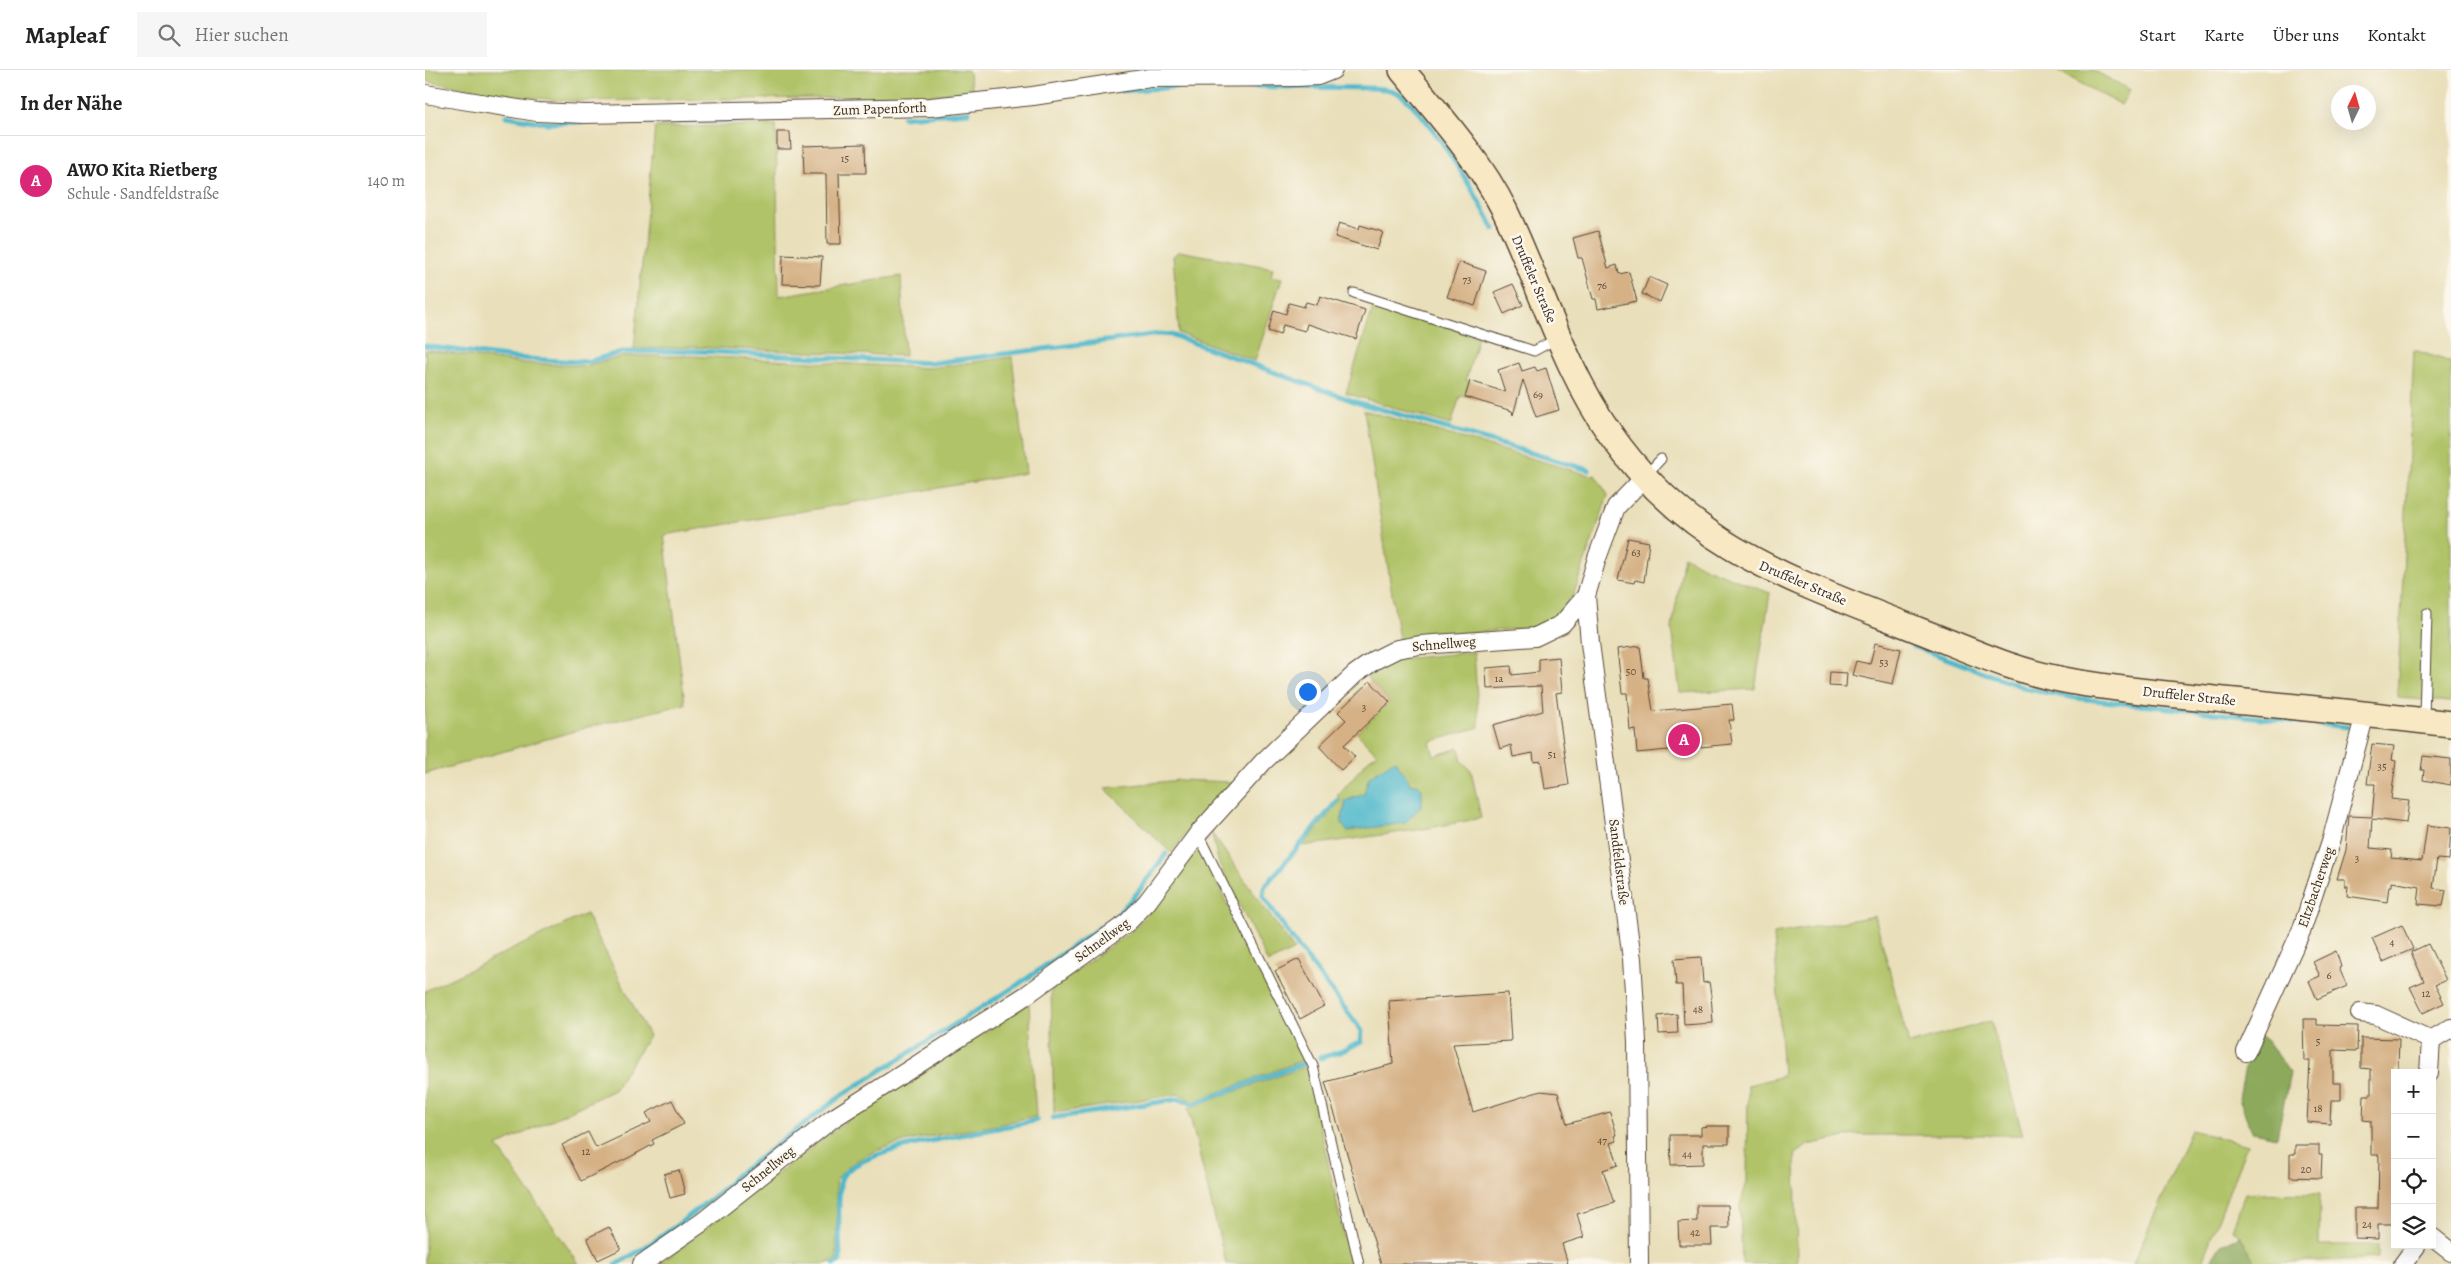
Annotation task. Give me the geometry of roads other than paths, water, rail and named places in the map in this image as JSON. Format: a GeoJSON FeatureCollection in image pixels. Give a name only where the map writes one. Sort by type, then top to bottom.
{"type":"FeatureCollection","features":[{"type":"Feature","properties":{"kind":"street","name":"Zum Papenforth"},"geometry":{"type":"LineString","coordinates":[[425,94],[537,112],[585,114],[899,109],[975,103],[1150,78],[1297,77],[1318,76],[1333,70]]}},
{"type":"Feature","properties":{"kind":"street","name":"Druffeler Straße"},"geometry":{"type":"LineString","coordinates":[[1402,70],[1470,153],[1503,208],[1558,338],[1588,399],[1611,435],[1653,468],[1699,526],[1759,564],[1789,579],[2030,672],[2121,689],[2451,724]]}},
{"type":"Feature","properties":{"kind":"street","name":"Sandfeldstraße"},"geometry":{"type":"LineString","coordinates":[[1639,1264],[1637,1041],[1632,959],[1586,596],[1597,558],[1616,507],[1653,468]]}},
{"type":"Feature","properties":{"kind":"street","name":"Schnellweg"},"geometry":{"type":"LineString","coordinates":[[642,1264],[701,1223],[831,1119],[1025,996],[1128,922],[1147,902],[1198,834],[1263,762],[1355,674],[1375,660],[1397,649],[1419,645],[1535,637],[1562,624],[1586,596]]}},
{"type":"Feature","properties":{"kind":"street","name":"Eltzbacherweg"},"geometry":{"type":"LineString","coordinates":[[2246,1052],[2301,929],[2332,838],[2365,714]]}},
{"type":"Feature","properties":{"kind":"street"},"geometry":{"type":"LineString","coordinates":[[2360,1014],[2375,1014],[2431,1040]]}},
{"type":"Feature","properties":{"kind":"street"},"geometry":{"type":"LineString","coordinates":[[2431,1040],[2451,1028]]}},
{"type":"Feature","properties":{"kind":"street"},"geometry":{"type":"LineString","coordinates":[[2429,1069],[2431,1040]]}},
{"type":"Feature","properties":{"kind":"street"},"geometry":{"type":"LineString","coordinates":[[2436,1240],[2451,1252]]}},
{"type":"Feature","properties":{"kind":"street"},"geometry":{"type":"LineString","coordinates":[[2403,1264],[2414,1249]]}},
{"type":"Feature","properties":{"kind":"lane"},"geometry":{"type":"LineString","coordinates":[[1353,293],[1533,351],[1558,338]]}},
{"type":"Feature","properties":{"kind":"lane"},"geometry":{"type":"LineString","coordinates":[[2424,721],[2427,613]]}},
{"type":"Feature","properties":{"kind":"lane"},"geometry":{"type":"LineString","coordinates":[[1198,834],[1313,1066],[1359,1264]]}},
{"type":"Feature","properties":{"kind":"water"},"geometry":{"type":"Polygon","coordinates":[[[1395,760],[1411,785],[1418,784],[1422,789],[1422,805],[1405,823],[1347,831],[1341,823],[1346,801],[1364,794],[1369,777],[1395,760]]]}},
{"type":"Feature","properties":{"kind":"waterway"},"geometry":{"type":"LineString","coordinates":[[1229,86],[1373,88],[1396,92],[1408,101],[1436,133],[1464,176],[1494,229]]}},
{"type":"Feature","properties":{"kind":"waterway"},"geometry":{"type":"LineString","coordinates":[[1122,91],[1175,87]]}},
{"type":"Feature","properties":{"kind":"waterway"},"geometry":{"type":"LineString","coordinates":[[903,117],[969,112]]}},
{"type":"Feature","properties":{"kind":"waterway"},"geometry":{"type":"LineString","coordinates":[[506,116],[547,123],[582,122]]}},
{"type":"Feature","properties":{"kind":"waterway"},"geometry":{"type":"LineString","coordinates":[[623,122],[765,120]]}},
{"type":"Feature","properties":{"kind":"waterway"},"geometry":{"type":"LineString","coordinates":[[425,346],[514,358],[579,362],[590,361],[622,352],[695,351],[933,363],[1160,334],[1172,335],[1356,402],[1589,470]]}},
{"type":"Feature","properties":{"kind":"waterway"},"geometry":{"type":"LineString","coordinates":[[1913,646],[2028,689],[2076,698],[2347,727]]}},
{"type":"Feature","properties":{"kind":"waterway"},"geometry":{"type":"LineString","coordinates":[[1320,1058],[1340,1052],[1361,1042],[1362,1031],[1293,940],[1263,896],[1264,887],[1338,800]]}},
{"type":"Feature","properties":{"kind":"waterway"},"geometry":{"type":"LineString","coordinates":[[616,1264],[646,1247],[675,1227],[729,1184],[732,1179],[842,1095],[1019,984],[1116,916],[1138,892],[1166,854]]}},
{"type":"Feature","properties":{"kind":"waterway"},"geometry":{"type":"LineString","coordinates":[[1053,1118],[1179,1099],[1193,1104],[1305,1063]]}},
{"type":"Feature","properties":{"kind":"waterway"},"geometry":{"type":"LineString","coordinates":[[834,1264],[840,1261],[840,1183],[842,1177],[854,1166],[875,1156],[901,1148],[1037,1120]]}},
{"type":"Feature","properties":{"kind":"place","name":"AWO Kita Rietberg"},"geometry":{"type":"Point","coordinates":[1684,740]}}]}
